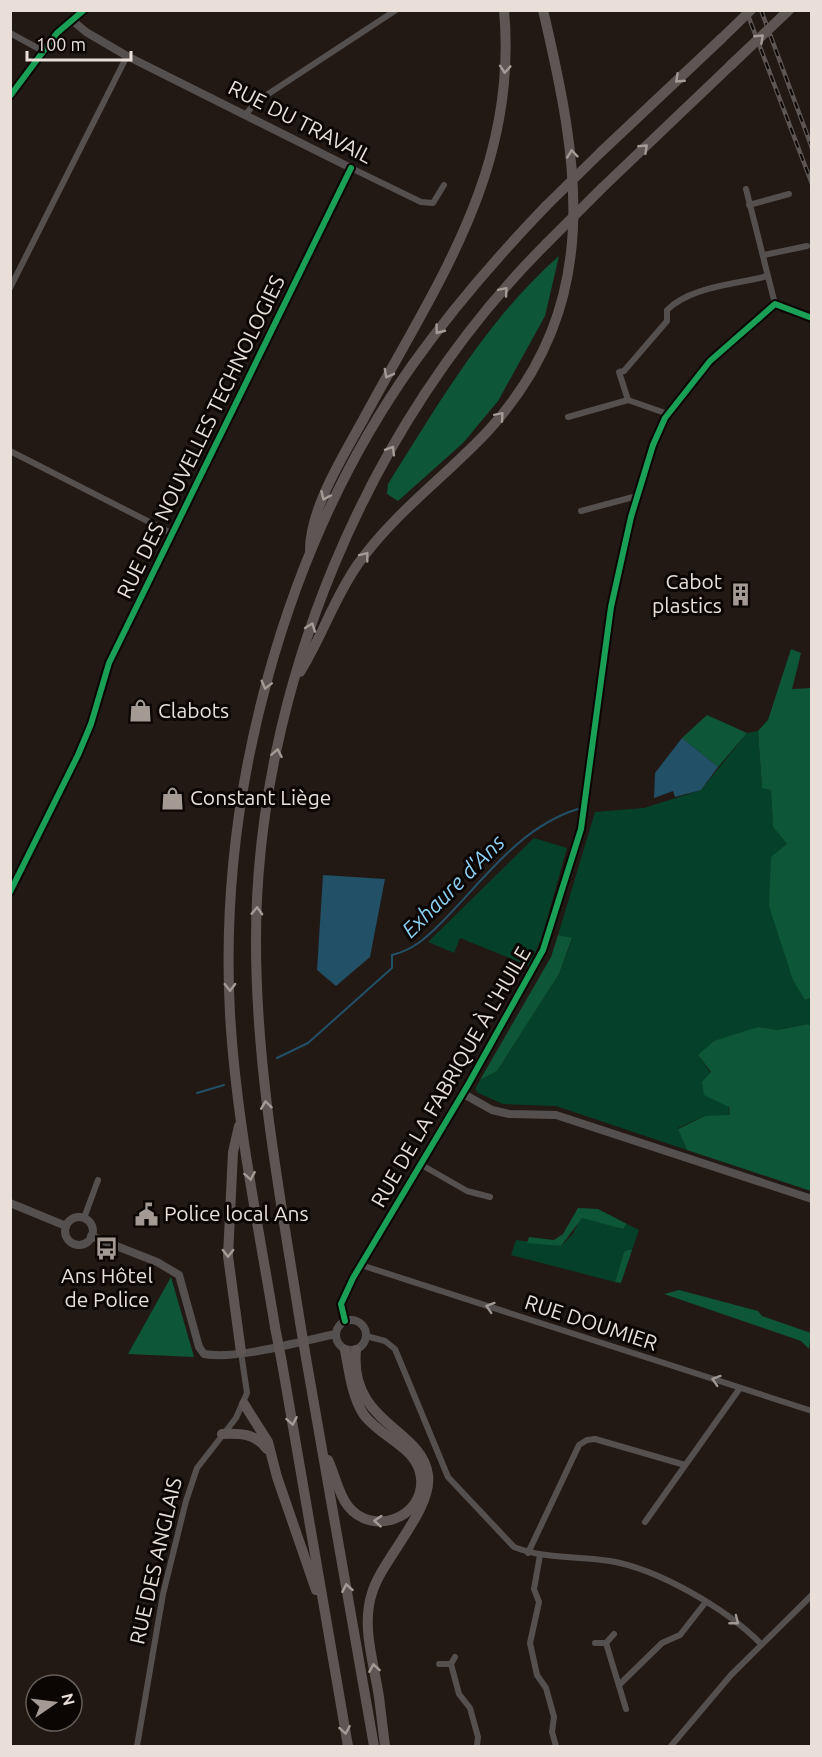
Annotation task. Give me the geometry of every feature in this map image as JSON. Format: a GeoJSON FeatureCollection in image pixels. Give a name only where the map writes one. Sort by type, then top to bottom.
{"type":"FeatureCollection","features":[{"type":"Feature","properties":{"kind":"highway"},"geometry":{"type":"LineString","coordinates":[[310,556],[310,532],[324,497],[350,443],[460,241],[485,182],[502,107],[506,60],[504,10]]}},
{"type":"Feature","properties":{"kind":"highway"},"geometry":{"type":"LineString","coordinates":[[294,683],[311,655],[333,605],[358,564],[396,519],[466,453],[507,408],[535,364],[557,314],[573,244],[575,199],[568,121],[543,10]]}},
{"type":"Feature","properties":{"kind":"highway"},"geometry":{"type":"LineString","coordinates":[[348,1746],[241,1118],[230,1013],[229,948],[236,838],[255,730],[273,657],[310,556],[351,468],[412,367],[490,267],[546,206],[751,10]]}},
{"type":"Feature","properties":{"kind":"highway"},"geometry":{"type":"LineString","coordinates":[[374,1746],[306,1359],[266,1108],[260,1047],[256,939],[258,881],[267,807],[294,683],[329,578],[380,469],[445,364],[489,308],[546,244],[789,10]]}},
{"type":"Feature","properties":{"kind":"highway"},"geometry":{"type":"LineString","coordinates":[[241,1118],[233,1152],[228,1256],[241,1352]]}},
{"type":"Feature","properties":{"kind":"highway"},"geometry":{"type":"LineString","coordinates":[[323,1451],[336,1475],[342,1496],[348,1506],[359,1516],[369,1521],[390,1521],[408,1512],[415,1504],[421,1481],[419,1468],[410,1454],[364,1415],[358,1404],[351,1350]]}},
{"type":"Feature","properties":{"kind":"highway"},"geometry":{"type":"LineString","coordinates":[[351,1350],[365,1397],[381,1420],[422,1457],[428,1477],[424,1498],[378,1578],[368,1609],[369,1639],[386,1746]]}},
{"type":"Feature","properties":{"kind":"highway"},"geometry":{"type":"LineString","coordinates":[[244,1404],[268,1442],[324,1610]]}},
{"type":"Feature","properties":{"kind":"highway"},"geometry":{"type":"LineString","coordinates":[[222,1434],[239,1433],[255,1437],[271,1455]]}},
{"type":"Feature","properties":{"kind":"highway"},"geometry":{"type":"LineString","coordinates":[[360,1666],[382,1726]]}},
{"type":"Feature","properties":{"kind":"street"},"geometry":{"type":"LineString","coordinates":[[10,96],[57,33],[84,10]]}},
{"type":"Feature","properties":{"kind":"street"},"geometry":{"type":"LineString","coordinates":[[246,114],[255,102],[396,10]]}},
{"type":"Feature","properties":{"kind":"street","name":"RUE DU TRAVAIL"},"geometry":{"type":"LineString","coordinates":[[73,21],[86,32],[127,56],[421,202],[432,203],[444,186]]}},
{"type":"Feature","properties":{"kind":"street"},"geometry":{"type":"LineString","coordinates":[[10,33],[43,51]]}},
{"type":"Feature","properties":{"kind":"street"},"geometry":{"type":"LineString","coordinates":[[10,288],[127,56]]}},
{"type":"Feature","properties":{"kind":"street","name":"RUE DES NOUVELLES TECHNOLOGIES"},"geometry":{"type":"LineString","coordinates":[[10,892],[91,724],[109,663],[351,168]]}},
{"type":"Feature","properties":{"kind":"street"},"geometry":{"type":"LineString","coordinates":[[746,189],[775,304],[812,318]]}},
{"type":"Feature","properties":{"kind":"street"},"geometry":{"type":"LineString","coordinates":[[749,205],[789,194]]}},
{"type":"Feature","properties":{"kind":"street"},"geometry":{"type":"LineString","coordinates":[[764,255],[807,246]]}},
{"type":"Feature","properties":{"kind":"street"},"geometry":{"type":"LineString","coordinates":[[628,400],[619,372],[624,371],[667,321],[667,310],[675,301],[702,290],[725,284],[731,286],[767,276]]}},
{"type":"Feature","properties":{"kind":"street","name":"RUE DE LA FABRIQUE À L'HUILE"},"geometry":{"type":"LineString","coordinates":[[345,1321],[341,1304],[360,1265],[543,950],[581,829],[611,607],[637,496],[652,446],[668,414],[710,360],[775,304]]}},
{"type":"Feature","properties":{"kind":"street"},"geometry":{"type":"LineString","coordinates":[[568,417],[628,400],[668,414]]}},
{"type":"Feature","properties":{"kind":"street"},"geometry":{"type":"LineString","coordinates":[[10,451],[171,533]]}},
{"type":"Feature","properties":{"kind":"street"},"geometry":{"type":"LineString","coordinates":[[581,511],[637,496]]}},
{"type":"Feature","properties":{"kind":"street"},"geometry":{"type":"LineString","coordinates":[[462,1093],[492,1110],[508,1114],[556,1115],[812,1199]]}},
{"type":"Feature","properties":{"kind":"street"},"geometry":{"type":"LineString","coordinates":[[420,1164],[463,1190],[490,1197]]}},
{"type":"Feature","properties":{"kind":"street"},"geometry":{"type":"LineString","coordinates":[[84,1218],[98,1180]]}},
{"type":"Feature","properties":{"kind":"street"},"geometry":{"type":"LineString","coordinates":[[10,1203],[66,1226]]}},
{"type":"Feature","properties":{"kind":"street"},"geometry":{"type":"LineString","coordinates":[[74,1218],[84,1218],[92,1226],[91,1236],[84,1243],[75,1244],[67,1238],[66,1226],[74,1218]]}},
{"type":"Feature","properties":{"kind":"street"},"geometry":{"type":"LineString","coordinates":[[91,1236],[157,1262],[179,1275],[199,1347],[204,1354],[215,1356],[336,1334],[345,1321],[359,1322],[366,1336],[364,1342],[351,1350],[338,1344],[336,1334]]}},
{"type":"Feature","properties":{"kind":"street","name":"RUE DOUMIER"},"geometry":{"type":"LineString","coordinates":[[360,1265],[812,1411]]}},
{"type":"Feature","properties":{"kind":"street"},"geometry":{"type":"LineString","coordinates":[[366,1336],[385,1341],[396,1349],[448,1477],[514,1547],[528,1553],[630,1565],[661,1577],[730,1616],[761,1644]]}},
{"type":"Feature","properties":{"kind":"street"},"geometry":{"type":"LineString","coordinates":[[241,1352],[247,1393],[244,1404]]}},
{"type":"Feature","properties":{"kind":"street"},"geometry":{"type":"LineString","coordinates":[[645,1522],[740,1388]]}},
{"type":"Feature","properties":{"kind":"street","name":"RUE DES ANGLAIS"},"geometry":{"type":"LineString","coordinates":[[136,1746],[163,1594],[183,1512],[197,1468],[244,1404]]}},
{"type":"Feature","properties":{"kind":"street"},"geometry":{"type":"LineString","coordinates":[[528,1553],[579,1445],[587,1440],[595,1439],[685,1465]]}},
{"type":"Feature","properties":{"kind":"street"},"geometry":{"type":"LineString","coordinates":[[540,1554],[534,1589],[539,1602],[530,1643],[537,1675],[546,1688],[554,1717],[552,1732],[556,1746]]}},
{"type":"Feature","properties":{"kind":"street"},"geometry":{"type":"LineString","coordinates":[[671,1746],[761,1644],[812,1595]]}},
{"type":"Feature","properties":{"kind":"street"},"geometry":{"type":"LineString","coordinates":[[619,1685],[662,1642],[680,1635],[705,1603]]}},
{"type":"Feature","properties":{"kind":"street"},"geometry":{"type":"LineString","coordinates":[[595,1643],[606,1643],[614,1634]]}},
{"type":"Feature","properties":{"kind":"street"},"geometry":{"type":"LineString","coordinates":[[606,1643],[626,1709]]}},
{"type":"Feature","properties":{"kind":"street"},"geometry":{"type":"LineString","coordinates":[[455,1657],[451,1664],[459,1694],[470,1708],[478,1737],[477,1746]]}},
{"type":"Feature","properties":{"kind":"street"},"geometry":{"type":"LineString","coordinates":[[439,1664],[451,1664]]}},
{"type":"Feature","properties":{"kind":"green space"},"geometry":{"type":"Polygon","coordinates":[[[559,256],[545,316],[498,401],[463,443],[398,501],[387,494],[388,484],[465,364],[509,307],[559,256]]]}},
{"type":"Feature","properties":{"kind":"green space"},"geometry":{"type":"Polygon","coordinates":[[[791,649],[801,653],[792,689],[812,688],[812,997],[805,1000],[793,980],[769,906],[771,857],[787,844],[773,827],[771,790],[762,788],[758,731],[768,720],[791,649]]]}},
{"type":"Feature","properties":{"kind":"green space"},"geometry":{"type":"Polygon","coordinates":[[[707,715],[747,733],[718,767],[682,738],[707,715]]]}},
{"type":"Feature","properties":{"kind":"green space"},"geometry":{"type":"Polygon","coordinates":[[[758,731],[762,787],[771,789],[773,827],[787,844],[805,1000],[811,997],[811,1028],[808,1024],[778,1030],[758,1027],[698,1055],[722,1091],[730,1116],[705,1116],[678,1128],[687,1150],[556,1106],[503,1104],[478,1093],[475,1089],[480,1080],[497,1071],[559,974],[572,939],[558,935],[595,812],[644,808],[701,790],[747,733],[758,731]]]}},
{"type":"Feature","properties":{"kind":"green space"},"geometry":{"type":"Polygon","coordinates":[[[534,838],[567,848],[542,937],[529,966],[460,938],[454,953],[428,942],[534,838]]]}},
{"type":"Feature","properties":{"kind":"green space"},"geometry":{"type":"Polygon","coordinates":[[[558,935],[572,938],[559,974],[497,1071],[480,1080],[551,957],[558,935]]]}},
{"type":"Feature","properties":{"kind":"green space"},"geometry":{"type":"Polygon","coordinates":[[[808,1024],[812,1028],[811,1191],[687,1150],[678,1129],[705,1116],[730,1115],[729,1107],[704,1095],[702,1082],[711,1072],[698,1055],[714,1041],[758,1027],[778,1030],[808,1024]]]}},
{"type":"Feature","properties":{"kind":"green space"},"geometry":{"type":"Polygon","coordinates":[[[578,1208],[598,1209],[627,1224],[623,1229],[582,1218],[561,1246],[527,1243],[529,1237],[554,1240],[563,1234],[578,1208]]]}},
{"type":"Feature","properties":{"kind":"green space"},"geometry":{"type":"Polygon","coordinates":[[[581,1217],[623,1229],[627,1224],[639,1230],[632,1250],[624,1252],[615,1282],[511,1255],[516,1240],[561,1246],[573,1234],[581,1217]]]}},
{"type":"Feature","properties":{"kind":"green space"},"geometry":{"type":"Polygon","coordinates":[[[632,1250],[621,1283],[615,1282],[624,1252],[632,1250]]]}},
{"type":"Feature","properties":{"kind":"green space"},"geometry":{"type":"Polygon","coordinates":[[[171,1277],[194,1357],[128,1354],[171,1277]]]}},
{"type":"Feature","properties":{"kind":"green space"},"geometry":{"type":"Polygon","coordinates":[[[679,1290],[758,1311],[762,1316],[811,1333],[809,1349],[801,1341],[664,1294],[679,1290]]]}},
{"type":"Feature","properties":{"kind":"water"},"geometry":{"type":"Polygon","coordinates":[[[682,738],[718,767],[701,790],[675,797],[673,791],[654,798],[655,773],[682,738]]]}},
{"type":"Feature","properties":{"kind":"water"},"geometry":{"type":"Polygon","coordinates":[[[323,875],[385,879],[370,957],[336,986],[317,970],[323,875]]]}},
{"type":"Feature","properties":{"kind":"waterway","name":"Exhaure d'Ans"},"geometry":{"type":"LineString","coordinates":[[277,1058],[308,1043],[392,968],[392,955],[413,947],[430,934],[487,873],[520,842],[557,817],[578,809]]}},
{"type":"Feature","properties":{"kind":"waterway","name":"Exhaure d'Ans"},"geometry":{"type":"LineString","coordinates":[[197,1093],[224,1085]]}},
{"type":"Feature","properties":{"kind":"railway"},"geometry":{"type":"LineString","coordinates":[[746,10],[812,184]]}},
{"type":"Feature","properties":{"kind":"railway"},"geometry":{"type":"LineString","coordinates":[[761,10],[812,148]]}},
{"type":"Feature","properties":{"kind":"cycle path"},"geometry":{"type":"LineString","coordinates":[[10,96],[57,33],[84,10]]}},
{"type":"Feature","properties":{"kind":"cycle path"},"geometry":{"type":"LineString","coordinates":[[10,892],[78,755],[91,724],[109,663],[351,168]]}},
{"type":"Feature","properties":{"kind":"cycle path"},"geometry":{"type":"LineString","coordinates":[[345,1321],[341,1304],[353,1278],[469,1083],[543,950],[581,829],[611,607],[631,517],[653,445],[665,418],[710,361],[775,304],[812,318]]}},
{"type":"Feature","properties":{"kind":"place","name":"Cabot plastics"},"geometry":{"type":"Point","coordinates":[740,594]}},
{"type":"Feature","properties":{"kind":"place","name":"Clabots"},"geometry":{"type":"Point","coordinates":[140,711]}},
{"type":"Feature","properties":{"kind":"place","name":"Constant Liège"},"geometry":{"type":"Point","coordinates":[172,798]}},
{"type":"Feature","properties":{"kind":"place","name":"Police local Ans"},"geometry":{"type":"Point","coordinates":[146,1214]}},
{"type":"Feature","properties":{"kind":"place","name":"Ans Hôtel de Police"},"geometry":{"type":"Point","coordinates":[107,1248]}}]}
